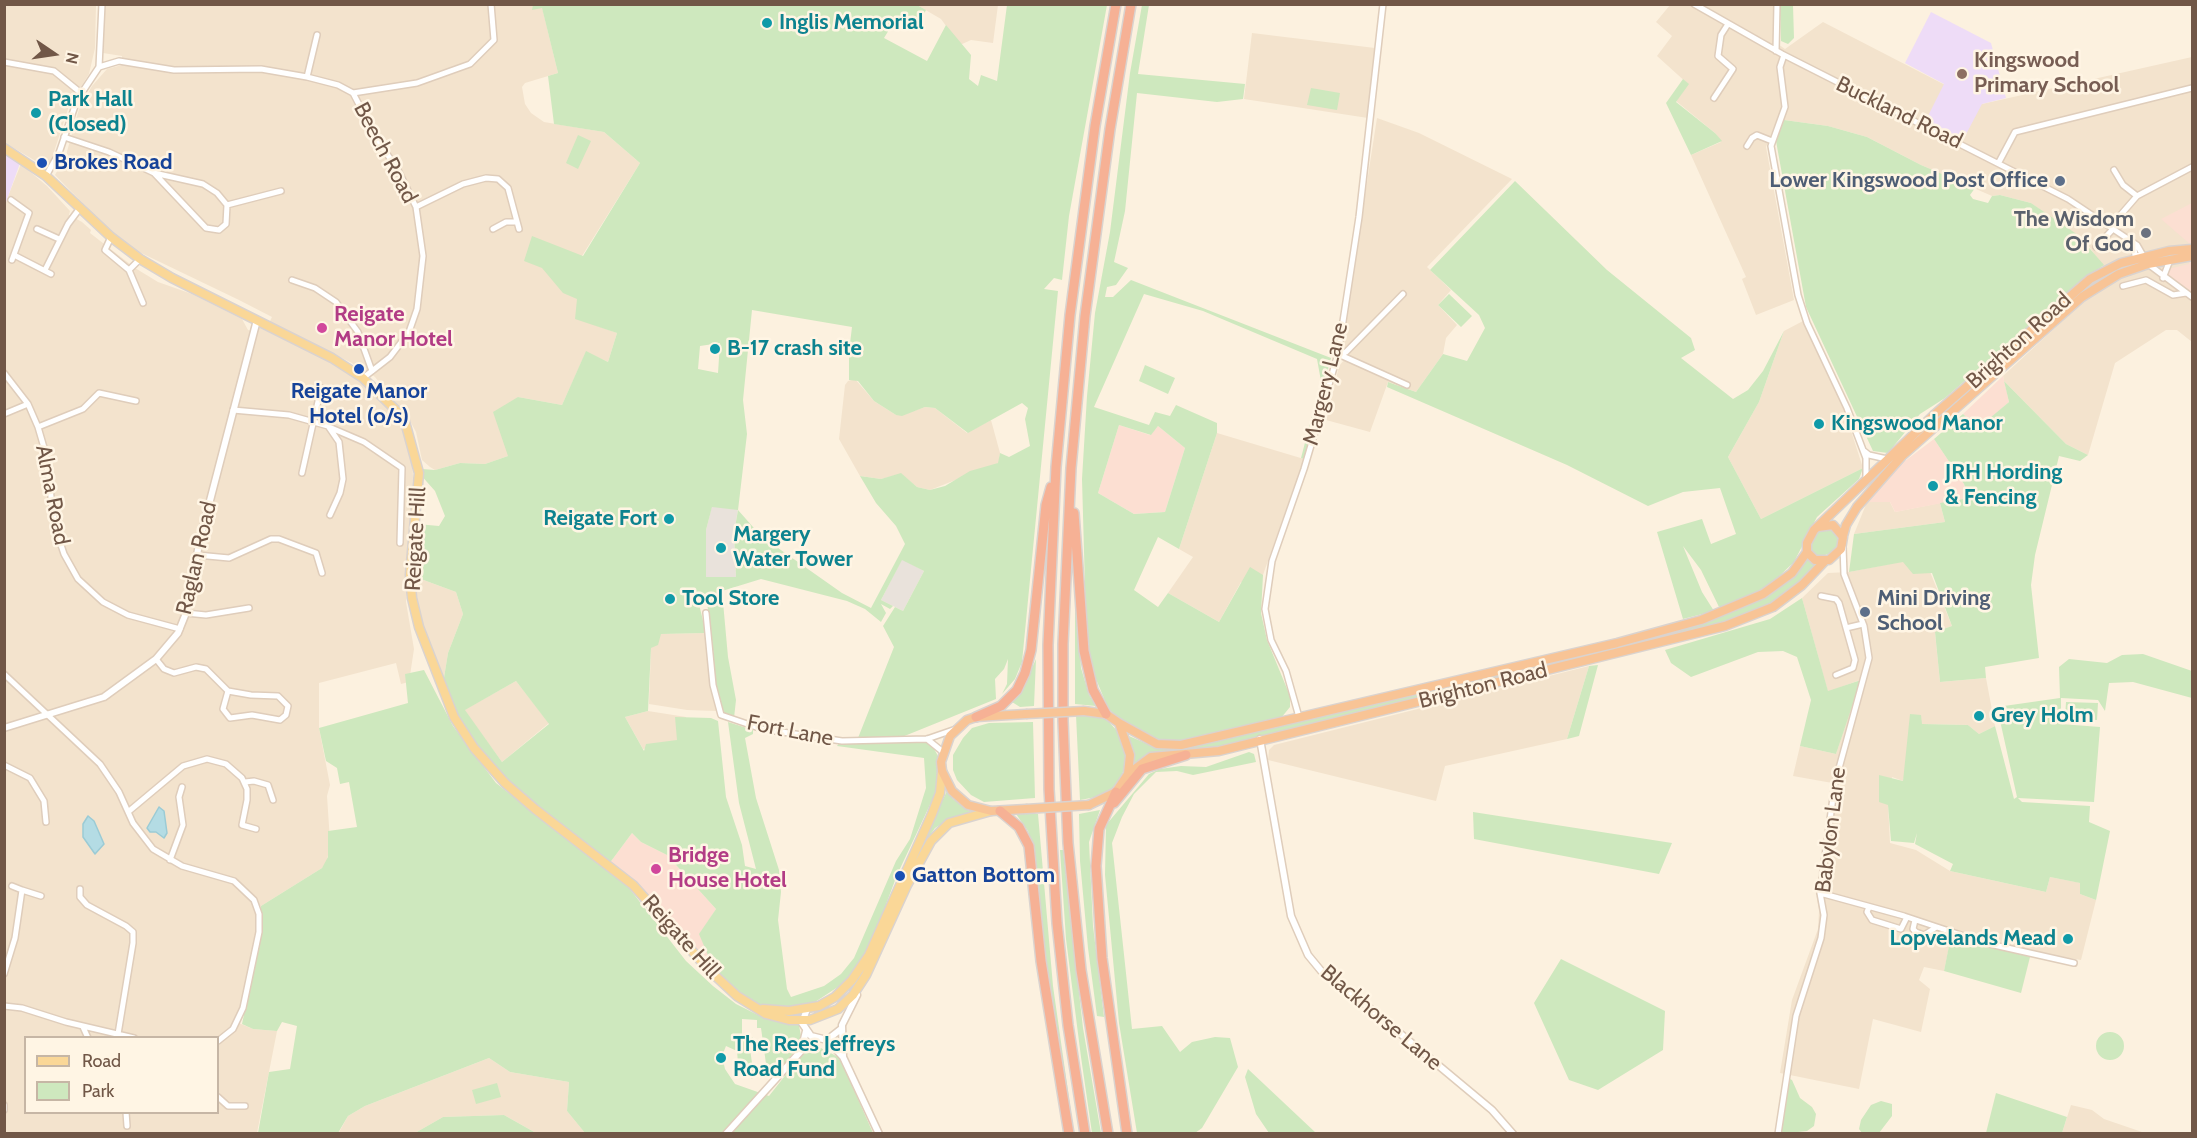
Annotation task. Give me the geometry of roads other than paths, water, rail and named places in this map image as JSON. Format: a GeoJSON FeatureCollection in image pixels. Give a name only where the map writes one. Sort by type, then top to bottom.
{"type":"FeatureCollection","features":[{"type":"Feature","properties":{"kind":"highway"},"geometry":{"type":"LineString","coordinates":[[1085,1134],[1062,972],[1051,833],[1048,645],[1056,467],[1078,251],[1095,126],[1116,4]]}},
{"type":"Feature","properties":{"kind":"highway"},"geometry":{"type":"LineString","coordinates":[[1108,1134],[1081,970],[1066,799],[1063,644],[1071,468],[1092,253],[1131,4]]}},
{"type":"Feature","properties":{"kind":"highway","name":"Brighton Road"},"geometry":{"type":"LineString","coordinates":[[1818,527],[1866,478],[2076,290],[2102,272],[2193,249]]}},
{"type":"Feature","properties":{"kind":"highway","name":"Brighton Road"},"geometry":{"type":"LineString","coordinates":[[1843,539],[1846,525],[1857,507],[1902,456],[2082,297],[2105,281],[2145,260],[2170,260],[2193,256]]}},
{"type":"Feature","properties":{"kind":"highway"},"geometry":{"type":"LineString","coordinates":[[1056,467],[1046,505],[1034,629],[1025,673],[1017,690],[1001,706],[956,729],[943,753],[942,771],[952,791],[963,802],[974,808],[996,811],[1089,805],[1098,803],[1116,792]]}},
{"type":"Feature","properties":{"kind":"highway"},"geometry":{"type":"LineString","coordinates":[[1071,468],[1082,639],[1091,682],[1106,714]]}},
{"type":"Feature","properties":{"kind":"highway"},"geometry":{"type":"LineString","coordinates":[[1833,525],[1843,539],[1842,549],[1826,561],[1815,560],[1807,552],[1810,535],[1818,527],[1833,525]]}},
{"type":"Feature","properties":{"kind":"highway","name":"Brighton Road"},"geometry":{"type":"LineString","coordinates":[[1106,714],[1140,737],[1157,744],[1169,746],[1194,742],[1617,644],[1701,620],[1763,594],[1792,573],[1807,552]]}},
{"type":"Feature","properties":{"kind":"highway","name":"Brighton Road"},"geometry":{"type":"LineString","coordinates":[[1128,774],[1151,758],[1219,751],[1260,739],[1725,626],[1773,606],[1802,585],[1826,561]]}},
{"type":"Feature","properties":{"kind":"highway"},"geometry":{"type":"LineString","coordinates":[[976,717],[1084,711],[1106,714]]}},
{"type":"Feature","properties":{"kind":"highway"},"geometry":{"type":"LineString","coordinates":[[1119,723],[1129,746],[1128,774],[1116,792],[1099,829],[1096,866],[1102,958],[1127,1134]]}},
{"type":"Feature","properties":{"kind":"highway"},"geometry":{"type":"LineString","coordinates":[[1104,816],[1142,769],[1186,755]]}},
{"type":"Feature","properties":{"kind":"highway"},"geometry":{"type":"LineString","coordinates":[[996,811],[1019,827],[1029,846],[1041,961],[1069,1134]]}},
{"type":"Feature","properties":{"kind":"main road","name":"Reigate Hill"},"geometry":{"type":"LineString","coordinates":[[4,148],[46,176],[111,237],[140,259],[172,278],[315,348],[363,378],[404,418],[414,447],[419,473],[410,575],[412,598],[419,627],[454,717],[474,748],[505,783],[633,885],[709,970],[737,996],[777,1018],[801,1020],[829,1014],[846,1002],[866,975],[922,857],[938,832],[959,818],[996,811]]}},
{"type":"Feature","properties":{"kind":"main road"},"geometry":{"type":"LineString","coordinates":[[759,1010],[807,1010],[835,997],[862,967],[940,794],[942,771]]}},
{"type":"Feature","properties":{"kind":"street"},"geometry":{"type":"LineString","coordinates":[[46,176],[55,162],[70,117],[81,93],[99,67],[102,4]]}},
{"type":"Feature","properties":{"kind":"street"},"geometry":{"type":"LineString","coordinates":[[353,93],[417,83],[470,64],[494,40],[491,4]]}},
{"type":"Feature","properties":{"kind":"street","name":"Margery Lane"},"geometry":{"type":"LineString","coordinates":[[1299,717],[1286,671],[1271,640],[1265,609],[1272,561],[1304,469],[1338,354],[1360,205],[1383,4]]}},
{"type":"Feature","properties":{"kind":"street","name":"Buckland Road"},"geometry":{"type":"LineString","coordinates":[[1694,4],[1776,51],[1999,162],[2068,199],[2113,227],[2143,250],[2145,260]]}},
{"type":"Feature","properties":{"kind":"street"},"geometry":{"type":"LineString","coordinates":[[1776,51],[1777,4]]}},
{"type":"Feature","properties":{"kind":"street"},"geometry":{"type":"LineString","coordinates":[[1714,98],[1733,69],[1718,56],[1721,35],[1728,24]]}},
{"type":"Feature","properties":{"kind":"street"},"geometry":{"type":"LineString","coordinates":[[308,77],[317,35]]}},
{"type":"Feature","properties":{"kind":"street"},"geometry":{"type":"LineString","coordinates":[[1784,55],[1780,67],[1785,107],[1772,141],[1801,308],[1847,408],[1863,450],[1868,469],[1866,478]]}},
{"type":"Feature","properties":{"kind":"street","name":"Beech Road"},"geometry":{"type":"LineString","coordinates":[[99,67],[119,61],[174,70],[261,69],[308,77],[338,85],[353,93],[379,143],[397,168],[416,207],[423,256],[414,321],[399,348],[363,378]]}},
{"type":"Feature","properties":{"kind":"street"},"geometry":{"type":"LineString","coordinates":[[4,62],[54,70],[81,93]]}},
{"type":"Feature","properties":{"kind":"street"},"geometry":{"type":"LineString","coordinates":[[1999,162],[2015,132],[2193,88]]}},
{"type":"Feature","properties":{"kind":"street"},"geometry":{"type":"LineString","coordinates":[[1747,146],[1757,135],[1772,141]]}},
{"type":"Feature","properties":{"kind":"street"},"geometry":{"type":"LineString","coordinates":[[64,138],[109,152],[154,172],[203,184],[217,193],[227,205],[226,224],[219,230],[206,228],[154,172]]}},
{"type":"Feature","properties":{"kind":"street"},"geometry":{"type":"LineString","coordinates":[[2096,247],[2137,196],[2193,167]]}},
{"type":"Feature","properties":{"kind":"street"},"geometry":{"type":"LineString","coordinates":[[2115,170],[2123,185],[2137,196]]}},
{"type":"Feature","properties":{"kind":"street"},"geometry":{"type":"LineString","coordinates":[[416,207],[463,184],[486,178],[498,179],[508,188],[519,230]]}},
{"type":"Feature","properties":{"kind":"street"},"geometry":{"type":"LineString","coordinates":[[227,205],[281,191]]}},
{"type":"Feature","properties":{"kind":"street"},"geometry":{"type":"LineString","coordinates":[[11,200],[29,213],[13,257],[51,274]]}},
{"type":"Feature","properties":{"kind":"street"},"geometry":{"type":"LineString","coordinates":[[45,270],[59,239],[80,208]]}},
{"type":"Feature","properties":{"kind":"street"},"geometry":{"type":"LineString","coordinates":[[493,229],[506,222],[517,222]]}},
{"type":"Feature","properties":{"kind":"street"},"geometry":{"type":"LineString","coordinates":[[37,229],[59,239]]}},
{"type":"Feature","properties":{"kind":"street"},"geometry":{"type":"LineString","coordinates":[[111,237],[105,250],[129,270],[143,303]]}},
{"type":"Feature","properties":{"kind":"street"},"geometry":{"type":"LineString","coordinates":[[129,270],[140,259]]}},
{"type":"Feature","properties":{"kind":"street"},"geometry":{"type":"LineString","coordinates":[[2145,260],[2163,278],[2193,297]]}},
{"type":"Feature","properties":{"kind":"street"},"geometry":{"type":"LineString","coordinates":[[2163,278],[2170,260]]}},
{"type":"Feature","properties":{"kind":"street"},"geometry":{"type":"LineString","coordinates":[[292,280],[315,288],[336,302],[358,332],[372,371]]}},
{"type":"Feature","properties":{"kind":"street"},"geometry":{"type":"LineString","coordinates":[[2123,286],[2146,280],[2173,295],[2186,293]]}},
{"type":"Feature","properties":{"kind":"street"},"geometry":{"type":"LineString","coordinates":[[1338,354],[1346,352],[1403,294]]}},
{"type":"Feature","properties":{"kind":"street","name":"Raglan Road"},"geometry":{"type":"LineString","coordinates":[[4,728],[104,697],[156,659],[180,629],[186,613],[197,555],[256,320]]}},
{"type":"Feature","properties":{"kind":"street"},"geometry":{"type":"LineString","coordinates":[[1338,354],[1407,385]]}},
{"type":"Feature","properties":{"kind":"street","name":"Alma Road"},"geometry":{"type":"LineString","coordinates":[[4,373],[28,404],[38,427],[45,451],[55,527],[64,554],[78,579],[103,602],[128,615],[180,629]]}},
{"type":"Feature","properties":{"kind":"street"},"geometry":{"type":"LineString","coordinates":[[302,473],[321,388]]}},
{"type":"Feature","properties":{"kind":"street"},"geometry":{"type":"LineString","coordinates":[[38,427],[83,409],[99,393],[136,401]]}},
{"type":"Feature","properties":{"kind":"street"},"geometry":{"type":"LineString","coordinates":[[4,414],[28,404]]}},
{"type":"Feature","properties":{"kind":"street"},"geometry":{"type":"LineString","coordinates":[[234,410],[289,415],[328,426],[364,442],[402,468],[400,543]]}},
{"type":"Feature","properties":{"kind":"street"},"geometry":{"type":"LineString","coordinates":[[328,426],[339,442],[343,479],[340,493],[330,515]]}},
{"type":"Feature","properties":{"kind":"street"},"geometry":{"type":"LineString","coordinates":[[1863,450],[1869,455],[1887,459]]}},
{"type":"Feature","properties":{"kind":"street"},"geometry":{"type":"LineString","coordinates":[[197,555],[229,558],[271,539],[279,539],[316,553],[322,573]]}},
{"type":"Feature","properties":{"kind":"street","name":"Babylon Lane"},"geometry":{"type":"LineString","coordinates":[[1778,1134],[1796,1016],[1821,939],[1824,915],[1820,893],[1837,774],[1869,658],[1863,624],[1842,566],[1843,539]]}},
{"type":"Feature","properties":{"kind":"street"},"geometry":{"type":"LineString","coordinates":[[1826,561],[1842,566]]}},
{"type":"Feature","properties":{"kind":"street"},"geometry":{"type":"LineString","coordinates":[[1821,596],[1836,599],[1839,603],[1855,660],[1853,668],[1836,675]]}},
{"type":"Feature","properties":{"kind":"street"},"geometry":{"type":"LineString","coordinates":[[186,613],[206,615],[249,608]]}},
{"type":"Feature","properties":{"kind":"street","name":"Fort Lane"},"geometry":{"type":"LineString","coordinates":[[705,613],[712,685],[721,715],[762,729],[842,741],[927,739],[956,729]]}},
{"type":"Feature","properties":{"kind":"street"},"geometry":{"type":"LineString","coordinates":[[1846,628],[1863,624]]}},
{"type":"Feature","properties":{"kind":"street"},"geometry":{"type":"LineString","coordinates":[[156,659],[164,669],[174,673],[196,666],[206,669],[228,691],[278,696],[286,702],[286,715],[280,720],[252,715],[230,718],[224,709],[228,691]]}},
{"type":"Feature","properties":{"kind":"street"},"geometry":{"type":"LineString","coordinates":[[4,674],[100,764],[142,837],[153,849],[170,860],[234,881],[254,900],[259,914],[259,932],[243,1008],[232,1029],[219,1040]]}},
{"type":"Feature","properties":{"kind":"street"},"geometry":{"type":"LineString","coordinates":[[927,739],[943,753]]}},
{"type":"Feature","properties":{"kind":"street","name":"Blackhorse Lane"},"geometry":{"type":"LineString","coordinates":[[1260,739],[1291,916],[1308,955],[1322,972],[1366,1005],[1492,1110],[1513,1134]]}},
{"type":"Feature","properties":{"kind":"street"},"geometry":{"type":"LineString","coordinates":[[128,813],[183,766],[199,760],[226,764],[245,782],[247,800],[242,825],[256,829]]}},
{"type":"Feature","properties":{"kind":"street"},"geometry":{"type":"LineString","coordinates":[[4,765],[30,778],[44,801],[46,822]]}},
{"type":"Feature","properties":{"kind":"street"},"geometry":{"type":"LineString","coordinates":[[245,782],[254,781],[268,785],[273,800]]}},
{"type":"Feature","properties":{"kind":"street"},"geometry":{"type":"LineString","coordinates":[[170,860],[183,825],[179,797],[182,787]]}},
{"type":"Feature","properties":{"kind":"street"},"geometry":{"type":"LineString","coordinates":[[803,1046],[836,1035],[877,960],[911,880]]}},
{"type":"Feature","properties":{"kind":"street"},"geometry":{"type":"LineString","coordinates":[[12,886],[41,896]]}},
{"type":"Feature","properties":{"kind":"street"},"geometry":{"type":"LineString","coordinates":[[80,889],[80,897],[87,905],[133,932],[118,1034]]}},
{"type":"Feature","properties":{"kind":"street"},"geometry":{"type":"LineString","coordinates":[[4,974],[17,928],[22,890]]}},
{"type":"Feature","properties":{"kind":"street"},"geometry":{"type":"LineString","coordinates":[[1820,893],[1985,943],[2074,963]]}},
{"type":"Feature","properties":{"kind":"street"},"geometry":{"type":"LineString","coordinates":[[71,898],[80,897]]}},
{"type":"Feature","properties":{"kind":"street"},"geometry":{"type":"LineString","coordinates":[[1869,907],[1868,912],[1872,920],[1901,928],[1907,918]]}},
{"type":"Feature","properties":{"kind":"street"},"geometry":{"type":"LineString","coordinates":[[1915,920],[1913,929],[1916,932],[1924,935],[1935,928]]}},
{"type":"Feature","properties":{"kind":"street"},"geometry":{"type":"LineString","coordinates":[[4,1006],[22,1008],[83,1027],[126,1036]]}},
{"type":"Feature","properties":{"kind":"street"},"geometry":{"type":"LineString","coordinates":[[726,1134],[743,1113],[769,1089],[803,1046],[806,1031],[801,1020],[807,1010]]}},
{"type":"Feature","properties":{"kind":"street"},"geometry":{"type":"LineString","coordinates":[[842,1025],[843,1057]]}},
{"type":"Feature","properties":{"kind":"street"},"geometry":{"type":"LineString","coordinates":[[83,1027],[87,1036]]}},
{"type":"Feature","properties":{"kind":"street"},"geometry":{"type":"LineString","coordinates":[[806,1031],[824,1040],[843,1057],[879,1134]]}},
{"type":"Feature","properties":{"kind":"street"},"geometry":{"type":"LineString","coordinates":[[219,1098],[228,1106],[245,1106]]}},
{"type":"Feature","properties":{"kind":"street"},"geometry":{"type":"LineString","coordinates":[[4,1105],[4,1110]]}},
{"type":"Feature","properties":{"kind":"street"},"geometry":{"type":"LineString","coordinates":[[126,1114],[127,1126]]}},
{"type":"Feature","properties":{"kind":"water"},"geometry":{"type":"Polygon","coordinates":[[[159,807],[164,811],[167,833],[164,838],[156,832],[150,832],[147,828],[159,807]]]}},
{"type":"Feature","properties":{"kind":"water"},"geometry":{"type":"Polygon","coordinates":[[[88,816],[94,821],[104,844],[95,854],[83,837],[83,824],[88,816]]]}},
{"type":"Feature","properties":{"kind":"place","name":"Inglis Memorial"},"geometry":{"type":"Point","coordinates":[767,23]}},
{"type":"Feature","properties":{"kind":"place","name":"Kingswood Primary School"},"geometry":{"type":"Point","coordinates":[1962,74]}},
{"type":"Feature","properties":{"kind":"place","name":"Park Hall (Closed)"},"geometry":{"type":"Point","coordinates":[36,113]}},
{"type":"Feature","properties":{"kind":"place","name":"Brokes Road"},"geometry":{"type":"Point","coordinates":[42,163]}},
{"type":"Feature","properties":{"kind":"place","name":"Lower Kingswood Post Office"},"geometry":{"type":"Point","coordinates":[2060,181]}},
{"type":"Feature","properties":{"kind":"place","name":"The Wisdom Of God"},"geometry":{"type":"Point","coordinates":[2146,233]}},
{"type":"Feature","properties":{"kind":"place","name":"Reigate Manor Hotel"},"geometry":{"type":"Point","coordinates":[322,328]}},
{"type":"Feature","properties":{"kind":"place","name":"B-17 crash site"},"geometry":{"type":"Point","coordinates":[715,349]}},
{"type":"Feature","properties":{"kind":"place","name":"Reigate Manor Hotel (o/s)"},"geometry":{"type":"Point","coordinates":[359,369]}},
{"type":"Feature","properties":{"kind":"place","name":"Kingswood Manor"},"geometry":{"type":"Point","coordinates":[1819,424]}},
{"type":"Feature","properties":{"kind":"place","name":"JRH Hording & Fencing"},"geometry":{"type":"Point","coordinates":[1933,486]}},
{"type":"Feature","properties":{"kind":"place","name":"Reigate Fort"},"geometry":{"type":"Point","coordinates":[669,519]}},
{"type":"Feature","properties":{"kind":"place","name":"Margery Water Tower"},"geometry":{"type":"Point","coordinates":[721,548]}},
{"type":"Feature","properties":{"kind":"place","name":"Tool Store"},"geometry":{"type":"Point","coordinates":[670,599]}},
{"type":"Feature","properties":{"kind":"place","name":"Mini Driving School"},"geometry":{"type":"Point","coordinates":[1865,612]}},
{"type":"Feature","properties":{"kind":"place","name":"Grey Holm"},"geometry":{"type":"Point","coordinates":[1979,716]}},
{"type":"Feature","properties":{"kind":"place","name":"Bridge House Hotel"},"geometry":{"type":"Point","coordinates":[656,869]}},
{"type":"Feature","properties":{"kind":"place","name":"Gatton Bottom"},"geometry":{"type":"Point","coordinates":[900,876]}},
{"type":"Feature","properties":{"kind":"place","name":"Lopvelands Mead"},"geometry":{"type":"Point","coordinates":[2068,939]}},
{"type":"Feature","properties":{"kind":"place","name":"The Rees Jeffreys Road Fund"},"geometry":{"type":"Point","coordinates":[721,1058]}}]}
